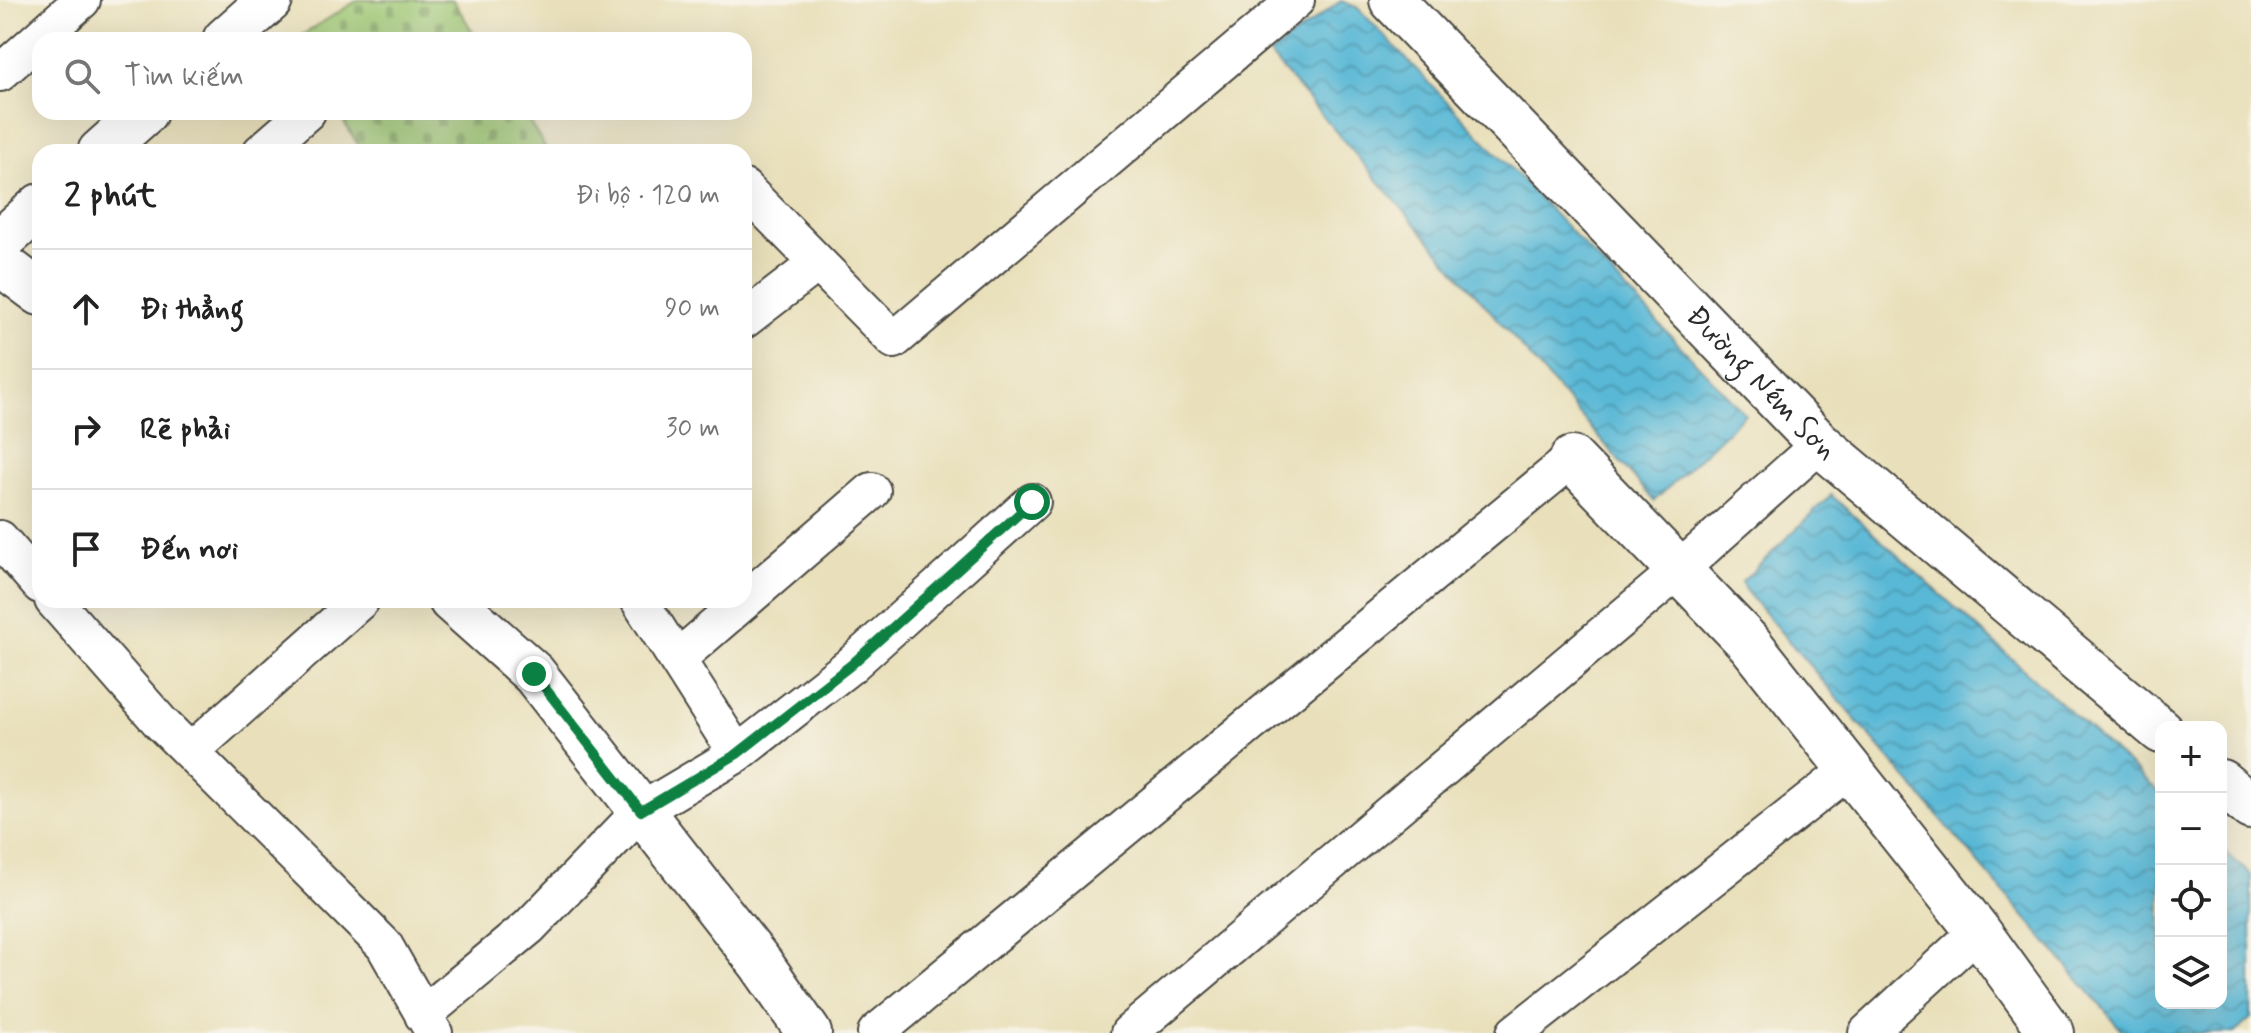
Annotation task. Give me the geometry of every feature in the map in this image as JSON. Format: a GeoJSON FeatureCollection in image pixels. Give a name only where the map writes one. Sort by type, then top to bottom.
{"type":"FeatureCollection","features":[{"type":"Feature","properties":{"kind":"street"},"geometry":{"type":"LineString","coordinates":[[46,32],[82,0]]}},
{"type":"Feature","properties":{"kind":"street"},"geometry":{"type":"LineString","coordinates":[[752,196],[894,340],[1296,0]]}},
{"type":"Feature","properties":{"kind":"street","name":"Đường Ném Sơn"},"geometry":{"type":"LineString","coordinates":[[1392,0],[1820,444],[2155,726]]}},
{"type":"Feature","properties":{"kind":"street"},"geometry":{"type":"LineString","coordinates":[[0,73],[32,45]]}},
{"type":"Feature","properties":{"kind":"street"},"geometry":{"type":"LineString","coordinates":[[109,144],[136,120]]}},
{"type":"Feature","properties":{"kind":"street"},"geometry":{"type":"LineString","coordinates":[[270,144],[298,120]]}},
{"type":"Feature","properties":{"kind":"street"},"geometry":{"type":"LineString","coordinates":[[0,242],[32,213]]}},
{"type":"Feature","properties":{"kind":"street"},"geometry":{"type":"LineString","coordinates":[[0,263],[32,287]]}},
{"type":"Feature","properties":{"kind":"street"},"geometry":{"type":"LineString","coordinates":[[752,314],[818,263]]}},
{"type":"Feature","properties":{"kind":"street"},"geometry":{"type":"LineString","coordinates":[[1129,1033],[1679,570],[1820,444]]}},
{"type":"Feature","properties":{"kind":"street"},"geometry":{"type":"LineString","coordinates":[[876,1033],[1572,459],[1750,644],[1978,931],[2052,1033]]}},
{"type":"Feature","properties":{"kind":"street"},"geometry":{"type":"LineString","coordinates":[[752,594],[872,491]]}},
{"type":"Feature","properties":{"kind":"street"},"geometry":{"type":"LineString","coordinates":[[60,608],[161,723],[384,945],[428,1024],[529,927],[641,811],[737,754],[851,665],[1032,502]]}},
{"type":"Feature","properties":{"kind":"street"},"geometry":{"type":"LineString","coordinates":[[0,539],[32,576]]}},
{"type":"Feature","properties":{"kind":"street"},"geometry":{"type":"LineString","coordinates":[[190,752],[352,608]]}},
{"type":"Feature","properties":{"kind":"street"},"geometry":{"type":"LineString","coordinates":[[460,608],[534,674],[761,964],[809,1033]]}},
{"type":"Feature","properties":{"kind":"street"},"geometry":{"type":"LineString","coordinates":[[644,608],[737,754]]}},
{"type":"Feature","properties":{"kind":"street"},"geometry":{"type":"LineString","coordinates":[[677,659],[736,608]]}},
{"type":"Feature","properties":{"kind":"street"},"geometry":{"type":"LineString","coordinates":[[1515,1033],[1849,770]]}},
{"type":"Feature","properties":{"kind":"street"},"geometry":{"type":"LineString","coordinates":[[2227,787],[2251,807]]}},
{"type":"Feature","properties":{"kind":"street"},"geometry":{"type":"LineString","coordinates":[[1867,1033],[1978,931]]}},
{"type":"Feature","properties":{"kind":"green space"},"geometry":{"type":"Polygon","coordinates":[[[358,0],[453,0],[473,32],[307,32],[358,0]]]}},
{"type":"Feature","properties":{"kind":"green space"},"geometry":{"type":"Polygon","coordinates":[[[342,120],[528,120],[543,144],[358,144],[342,120]]]}},
{"type":"Feature","properties":{"kind":"water"},"geometry":{"type":"Polygon","coordinates":[[[1341,1],[1357,7],[1745,414],[1654,501],[1269,54],[1341,1]]]}},
{"type":"Feature","properties":{"kind":"water"},"geometry":{"type":"Polygon","coordinates":[[[1831,495],[2155,789],[2155,1009],[2227,1009],[2227,853],[2251,875],[2251,1018],[2235,1033],[2124,1033],[1745,590],[1742,582],[1831,495]]]}},
{"type":"Feature","properties":{"kind":"route"},"geometry":{"type":"LineString","coordinates":[[534,674],[641,811],[737,754],[851,665],[1032,502]]}}]}
